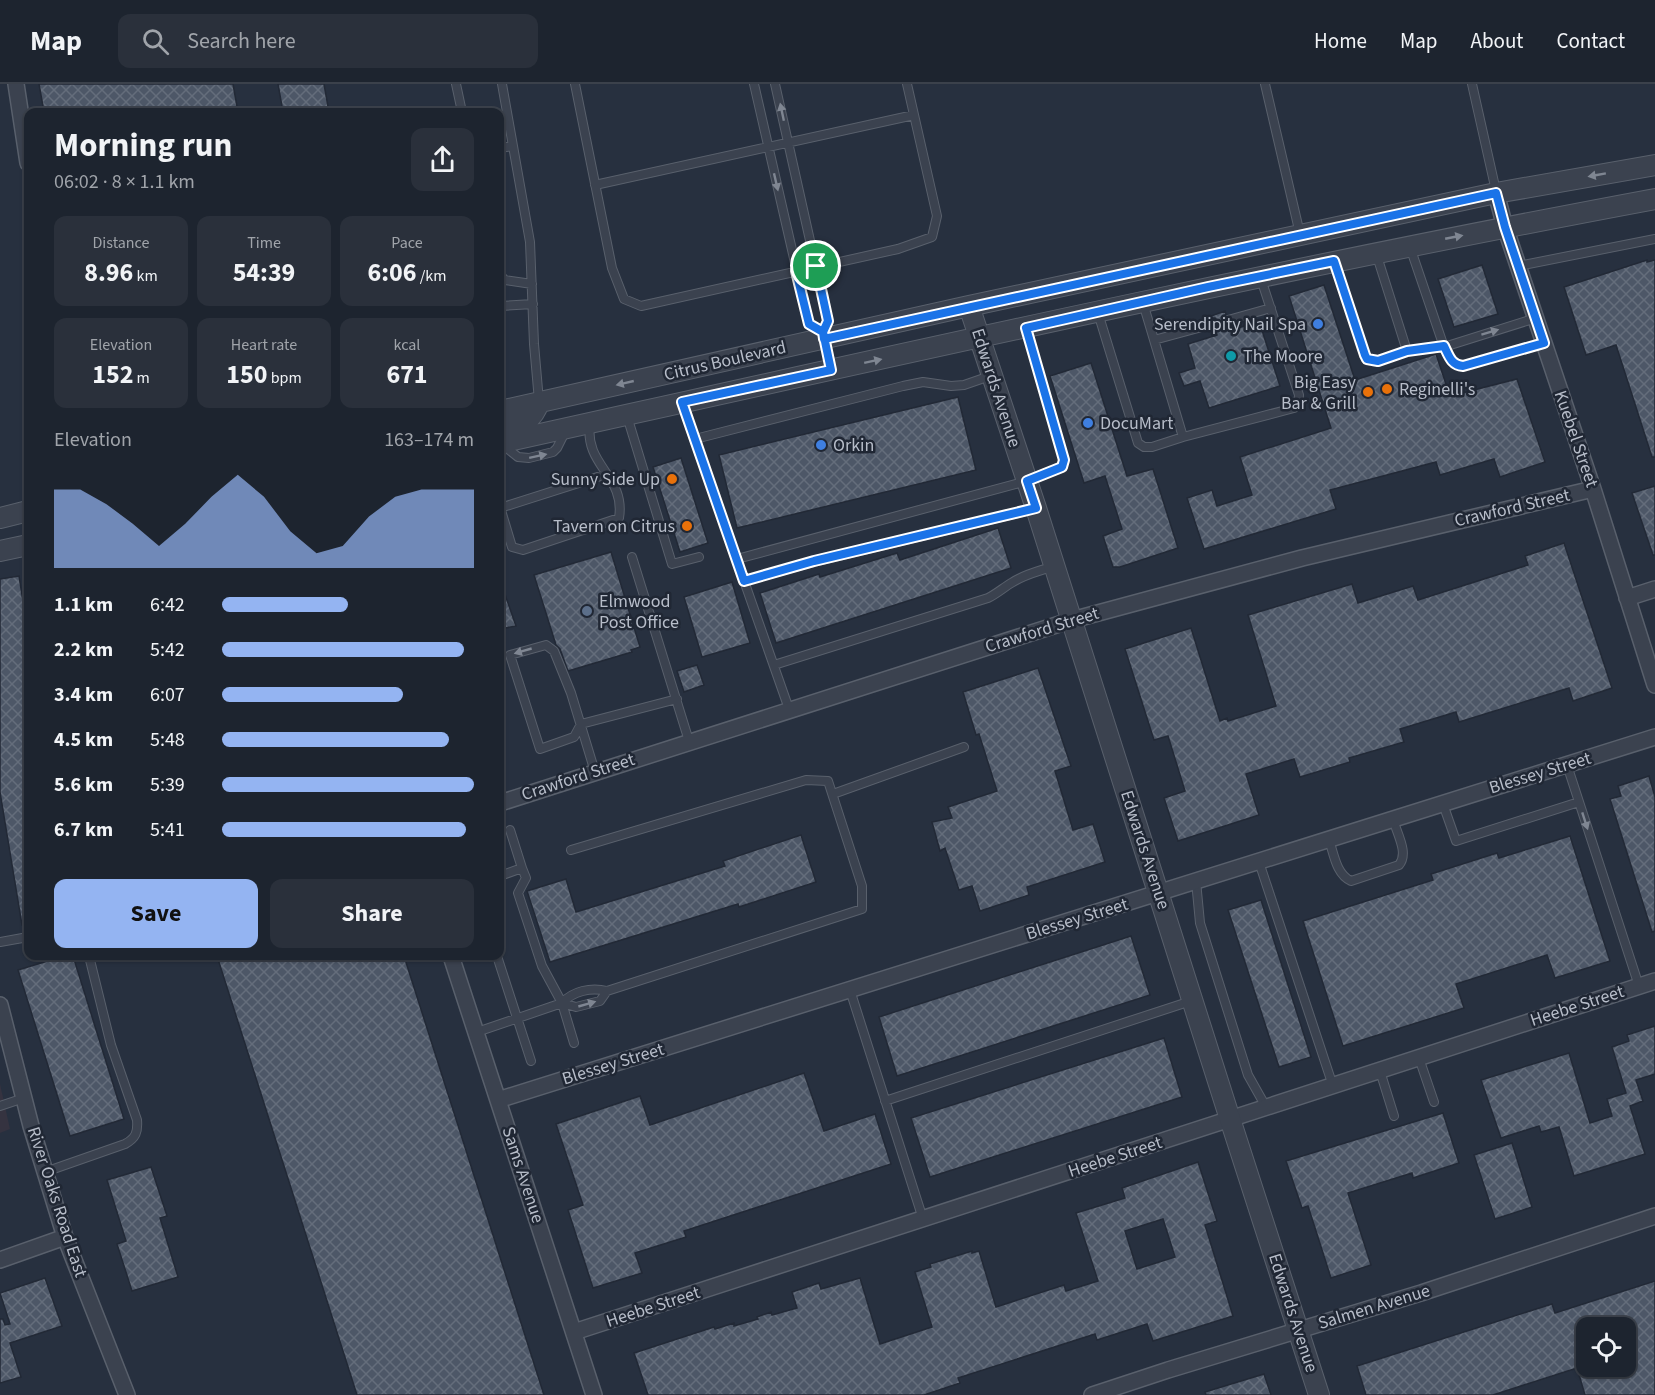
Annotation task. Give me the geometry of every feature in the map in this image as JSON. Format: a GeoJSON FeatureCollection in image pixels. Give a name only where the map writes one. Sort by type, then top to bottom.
{"type":"FeatureCollection","features":[{"type":"Feature","properties":{"kind":"street"},"geometry":{"type":"LineString","coordinates":[[16,84],[24,137]]}},
{"type":"Feature","properties":{"kind":"street","name":"Citrus Boulevard"},"geometry":{"type":"LineString","coordinates":[[504,410],[823,335],[1496,193],[1655,165]]}},
{"type":"Feature","properties":{"kind":"street","name":"Kuebel Street"},"geometry":{"type":"LineString","coordinates":[[1496,193],[1505,227],[1593,489],[1655,685]]}},
{"type":"Feature","properties":{"kind":"street","name":"Citrus Boulevard"},"geometry":{"type":"LineString","coordinates":[[504,442],[1260,276],[1655,199]]}},
{"type":"Feature","properties":{"kind":"street","name":"Edwards Avenue"},"geometry":{"type":"LineString","coordinates":[[969,306],[1072,620],[1319,1395]]}},
{"type":"Feature","properties":{"kind":"street"},"geometry":{"type":"LineString","coordinates":[[504,429],[518,425],[536,414],[539,402]]}},
{"type":"Feature","properties":{"kind":"street","name":"Crawford Street"},"geometry":{"type":"LineString","coordinates":[[504,801],[1072,620],[1302,558],[1593,489]]}},
{"type":"Feature","properties":{"kind":"street"},"geometry":{"type":"LineString","coordinates":[[0,518],[24,513]]}},
{"type":"Feature","properties":{"kind":"street"},"geometry":{"type":"LineString","coordinates":[[0,551],[24,546]]}},
{"type":"Feature","properties":{"kind":"street"},"geometry":{"type":"LineString","coordinates":[[1627,598],[1655,589]]}},
{"type":"Feature","properties":{"kind":"street","name":"Blessey Street"},"geometry":{"type":"LineString","coordinates":[[498,1100],[1655,737]]}},
{"type":"Feature","properties":{"kind":"street","name":"Sams Avenue"},"geometry":{"type":"LineString","coordinates":[[453,960],[594,1395]]}},
{"type":"Feature","properties":{"kind":"street","name":"Heebe Street"},"geometry":{"type":"LineString","coordinates":[[574,1332],[1655,981]]}},
{"type":"Feature","properties":{"kind":"street","name":"River Oaks Road East"},"geometry":{"type":"LineString","coordinates":[[0,1005],[24,1098],[65,1237],[127,1395]]}},
{"type":"Feature","properties":{"kind":"street","name":"Salmen Avenue"},"geometry":{"type":"LineString","coordinates":[[1092,1395],[1421,1293],[1655,1216]]}},
{"type":"Feature","properties":{"kind":"street"},"geometry":{"type":"LineString","coordinates":[[0,1260],[65,1237]]}},
{"type":"Feature","properties":{"kind":"lane"},"geometry":{"type":"LineString","coordinates":[[456,84],[461,108]]}},
{"type":"Feature","properties":{"kind":"lane"},"geometry":{"type":"LineString","coordinates":[[502,84],[530,242],[539,402]]}},
{"type":"Feature","properties":{"kind":"lane"},"geometry":{"type":"LineString","coordinates":[[575,84],[612,268],[624,299],[640,306],[898,249],[932,237],[937,216],[908,84]]}},
{"type":"Feature","properties":{"kind":"lane"},"geometry":{"type":"LineString","coordinates":[[754,84],[809,324],[823,335]]}},
{"type":"Feature","properties":{"kind":"lane"},"geometry":{"type":"LineString","coordinates":[[775,84],[828,321],[823,335],[831,370]]}},
{"type":"Feature","properties":{"kind":"lane"},"geometry":{"type":"LineString","coordinates":[[1265,84],[1300,236]]}},
{"type":"Feature","properties":{"kind":"lane"},"geometry":{"type":"LineString","coordinates":[[1472,84],[1496,193]]}},
{"type":"Feature","properties":{"kind":"lane"},"geometry":{"type":"LineString","coordinates":[[595,185],[914,115]]}},
{"type":"Feature","properties":{"kind":"lane"},"geometry":{"type":"LineString","coordinates":[[504,147],[513,146]]}},
{"type":"Feature","properties":{"kind":"lane"},"geometry":{"type":"LineString","coordinates":[[1518,266],[1655,239]]}},
{"type":"Feature","properties":{"kind":"lane"},"geometry":{"type":"LineString","coordinates":[[1409,246],[1444,346],[1452,362],[1463,366],[1544,343]]}},
{"type":"Feature","properties":{"kind":"lane"},"geometry":{"type":"LineString","coordinates":[[1376,253],[1407,351]]}},
{"type":"Feature","properties":{"kind":"lane"},"geometry":{"type":"LineString","coordinates":[[1334,261],[1367,359],[1378,361],[1407,351],[1444,346],[1536,318]]}},
{"type":"Feature","properties":{"kind":"lane"},"geometry":{"type":"LineString","coordinates":[[1097,312],[1138,443],[1144,447],[1152,447],[1298,405],[1299,395],[1260,276]]}},
{"type":"Feature","properties":{"kind":"lane"},"geometry":{"type":"LineString","coordinates":[[504,279],[532,284]]}},
{"type":"Feature","properties":{"kind":"lane"},"geometry":{"type":"LineString","coordinates":[[1143,301],[1184,437]]}},
{"type":"Feature","properties":{"kind":"lane"},"geometry":{"type":"LineString","coordinates":[[504,306],[533,304]]}},
{"type":"Feature","properties":{"kind":"lane"},"geometry":{"type":"LineString","coordinates":[[1228,320],[1271,309]]}},
{"type":"Feature","properties":{"kind":"lane"},"geometry":{"type":"LineString","coordinates":[[1154,340],[1213,324]]}},
{"type":"Feature","properties":{"kind":"lane"},"geometry":{"type":"LineString","coordinates":[[736,558],[1027,481],[1062,467],[1064,460],[1026,328]]}},
{"type":"Feature","properties":{"kind":"lane"},"geometry":{"type":"LineString","coordinates":[[694,439],[903,386],[923,382],[951,386],[964,385],[992,376]]}},
{"type":"Feature","properties":{"kind":"lane"},"geometry":{"type":"LineString","coordinates":[[682,402],[789,709]]}},
{"type":"Feature","properties":{"kind":"lane"},"geometry":{"type":"LineString","coordinates":[[627,414],[672,564],[699,557]]}},
{"type":"Feature","properties":{"kind":"lane"},"geometry":{"type":"LineString","coordinates":[[504,521],[512,547],[523,550],[619,518],[620,502],[613,481],[599,463],[590,446],[590,423]]}},
{"type":"Feature","properties":{"kind":"lane"},"geometry":{"type":"LineString","coordinates":[[504,507],[607,474]]}},
{"type":"Feature","properties":{"kind":"lane"},"geometry":{"type":"LineString","coordinates":[[744,581],[814,561],[1036,508]]}},
{"type":"Feature","properties":{"kind":"lane"},"geometry":{"type":"LineString","coordinates":[[632,557],[689,741]]}},
{"type":"Feature","properties":{"kind":"lane"},"geometry":{"type":"LineString","coordinates":[[774,665],[988,598],[1023,576],[1054,566]]}},
{"type":"Feature","properties":{"kind":"lane"},"geometry":{"type":"LineString","coordinates":[[595,772],[581,724],[572,693],[554,651],[546,645],[510,655],[540,749],[574,737],[581,724],[676,699]]}},
{"type":"Feature","properties":{"kind":"lane"},"geometry":{"type":"LineString","coordinates":[[832,794],[964,747]]}},
{"type":"Feature","properties":{"kind":"lane"},"geometry":{"type":"LineString","coordinates":[[1567,765],[1639,986]]}},
{"type":"Feature","properties":{"kind":"lane"},"geometry":{"type":"LineString","coordinates":[[477,1032],[561,1003],[584,990],[595,988],[607,991],[862,909],[862,886],[828,781],[806,780],[572,850]]}},
{"type":"Feature","properties":{"kind":"lane"},"geometry":{"type":"LineString","coordinates":[[1443,804],[1456,841],[1579,802]]}},
{"type":"Feature","properties":{"kind":"lane"},"geometry":{"type":"LineString","coordinates":[[1329,840],[1340,872],[1344,878],[1351,881],[1399,865],[1403,860],[1404,854],[1393,819]]}},
{"type":"Feature","properties":{"kind":"lane"},"geometry":{"type":"LineString","coordinates":[[510,830],[526,878],[518,893],[542,966],[561,1003],[574,1043]]}},
{"type":"Feature","properties":{"kind":"lane"},"geometry":{"type":"LineString","coordinates":[[1259,862],[1333,1086]]}},
{"type":"Feature","properties":{"kind":"lane"},"geometry":{"type":"LineString","coordinates":[[504,875],[522,868]]}},
{"type":"Feature","properties":{"kind":"lane"},"geometry":{"type":"LineString","coordinates":[[1196,881],[1200,923],[1248,1075],[1266,1107]]}},
{"type":"Feature","properties":{"kind":"lane"},"geometry":{"type":"LineString","coordinates":[[0,942],[24,938]]}},
{"type":"Feature","properties":{"kind":"lane"},"geometry":{"type":"LineString","coordinates":[[45,1172],[125,1144],[132,1140],[138,1128],[111,1045],[89,960]]}},
{"type":"Feature","properties":{"kind":"lane"},"geometry":{"type":"LineString","coordinates":[[498,960],[531,1061]]}},
{"type":"Feature","properties":{"kind":"lane"},"geometry":{"type":"LineString","coordinates":[[850,990],[923,1219]]}},
{"type":"Feature","properties":{"kind":"lane"},"geometry":{"type":"LineString","coordinates":[[561,1003],[576,1007],[600,1001],[607,991]]}},
{"type":"Feature","properties":{"kind":"lane"},"geometry":{"type":"LineString","coordinates":[[885,1101],[1192,1001]]}},
{"type":"Feature","properties":{"kind":"lane"},"geometry":{"type":"LineString","coordinates":[[1419,1058],[1434,1102]]}},
{"type":"Feature","properties":{"kind":"lane"},"geometry":{"type":"LineString","coordinates":[[1380,1071],[1394,1116]]}},
{"type":"Feature","properties":{"kind":"lane"},"geometry":{"type":"LineString","coordinates":[[0,1106],[24,1098]]}},
{"type":"Feature","properties":{"kind":"shaded area"},"geometry":{"type":"Polygon","coordinates":[[[0,1084],[10,1129],[0,1133],[0,1084]]]}},
{"type":"Feature","properties":{"kind":"building"},"geometry":{"type":"Polygon","coordinates":[[[39,84],[233,84],[237,108],[43,108],[39,84]]]}},
{"type":"Feature","properties":{"kind":"building"},"geometry":{"type":"Polygon","coordinates":[[[278,84],[324,84],[328,108],[282,108],[278,84]]]}},
{"type":"Feature","properties":{"kind":"building"},"geometry":{"type":"Polygon","coordinates":[[[1647,260],[1647,262],[1655,260],[1655,457],[1652,457],[1616,345],[1586,355],[1564,287],[1647,260]]]}},
{"type":"Feature","properties":{"kind":"building"},"geometry":{"type":"Polygon","coordinates":[[[1482,265],[1498,314],[1454,327],[1438,279],[1482,265]]]}},
{"type":"Feature","properties":{"kind":"building"},"geometry":{"type":"Polygon","coordinates":[[[1324,285],[1355,380],[1436,354],[1450,396],[1517,379],[1545,462],[1500,477],[1494,459],[1440,475],[1436,462],[1330,490],[1336,509],[1204,549],[1187,498],[1212,490],[1217,506],[1252,495],[1240,457],[1331,428],[1289,296],[1324,285]]]}},
{"type":"Feature","properties":{"kind":"building","name":"The Moore"},"geometry":{"type":"Polygon","coordinates":[[[1225,311],[1222,322],[1230,326],[1232,330],[1259,321],[1280,386],[1209,408],[1200,381],[1184,386],[1179,373],[1195,368],[1188,344],[1217,335],[1215,330],[1219,322],[1211,316],[1225,311]]]}},
{"type":"Feature","properties":{"kind":"building"},"geometry":{"type":"Polygon","coordinates":[[[1091,363],[1127,476],[1153,469],[1178,548],[1120,567],[1113,567],[1103,536],[1122,529],[1105,476],[1084,483],[1050,376],[1091,363]]]}},
{"type":"Feature","properties":{"kind":"building"},"geometry":{"type":"Polygon","coordinates":[[[958,397],[976,470],[737,528],[719,455],[958,397]]]}},
{"type":"Feature","properties":{"kind":"building"},"geometry":{"type":"Polygon","coordinates":[[[681,458],[708,543],[680,552],[653,467],[681,458]]]}},
{"type":"Feature","properties":{"kind":"building"},"geometry":{"type":"Polygon","coordinates":[[[1655,486],[1655,555],[1653,555],[1632,493],[1655,486]]]}},
{"type":"Feature","properties":{"kind":"building"},"geometry":{"type":"Polygon","coordinates":[[[998,528],[1011,568],[776,643],[760,593],[897,553],[900,560],[998,528]]]}},
{"type":"Feature","properties":{"kind":"building"},"geometry":{"type":"Polygon","coordinates":[[[1564,543],[1612,688],[1573,701],[1569,688],[1459,722],[1456,712],[1400,729],[1404,742],[1349,758],[1350,762],[1300,777],[1294,759],[1246,774],[1259,815],[1178,841],[1164,798],[1185,791],[1168,736],[1154,740],[1125,649],[1191,628],[1220,721],[1227,718],[1228,721],[1276,706],[1248,615],[1352,584],[1358,603],[1413,586],[1418,600],[1528,565],[1525,556],[1564,543]]]}},
{"type":"Feature","properties":{"kind":"building","name":"Elmwood Post Office"},"geometry":{"type":"Polygon","coordinates":[[[611,552],[640,647],[631,650],[632,652],[568,671],[560,649],[556,645],[534,575],[611,552]]]}},
{"type":"Feature","properties":{"kind":"building"},"geometry":{"type":"Polygon","coordinates":[[[19,576],[24,608],[24,925],[22,925],[0,792],[0,579],[19,576]]]}},
{"type":"Feature","properties":{"kind":"building"},"geometry":{"type":"Polygon","coordinates":[[[732,582],[750,643],[702,657],[684,597],[732,582]]]}},
{"type":"Feature","properties":{"kind":"building"},"geometry":{"type":"Polygon","coordinates":[[[504,592],[516,626],[504,628],[504,592]]]}},
{"type":"Feature","properties":{"kind":"building"},"geometry":{"type":"Polygon","coordinates":[[[697,665],[704,685],[684,692],[677,671],[697,665]]]}},
{"type":"Feature","properties":{"kind":"building"},"geometry":{"type":"Polygon","coordinates":[[[1038,668],[1071,766],[1055,771],[1073,830],[1093,824],[1105,862],[1027,887],[1029,895],[980,911],[972,886],[959,890],[945,848],[940,851],[932,822],[952,818],[948,807],[997,791],[963,692],[1038,668]]]}},
{"type":"Feature","properties":{"kind":"building"},"geometry":{"type":"Polygon","coordinates":[[[1649,776],[1655,797],[1655,931],[1652,932],[1610,799],[1621,796],[1618,786],[1649,776]]]}},
{"type":"Feature","properties":{"kind":"building"},"geometry":{"type":"Polygon","coordinates":[[[801,835],[816,882],[550,962],[527,891],[566,879],[576,912],[725,866],[723,861],[801,835]]]}},
{"type":"Feature","properties":{"kind":"building"},"geometry":{"type":"Polygon","coordinates":[[[1570,836],[1610,961],[1555,978],[1547,955],[1456,984],[1464,1008],[1343,1046],[1303,921],[1433,880],[1431,874],[1497,853],[1499,858],[1570,836]]]}},
{"type":"Feature","properties":{"kind":"building"},"geometry":{"type":"Polygon","coordinates":[[[1261,900],[1311,1057],[1279,1067],[1228,910],[1261,900]]]}},
{"type":"Feature","properties":{"kind":"building"},"geometry":{"type":"Polygon","coordinates":[[[1131,936],[1150,995],[897,1076],[879,1017],[1131,936]]]}},
{"type":"Feature","properties":{"kind":"building"},"geometry":{"type":"Polygon","coordinates":[[[51,960],[74,960],[124,1119],[70,1136],[18,970],[51,960]]]}},
{"type":"Feature","properties":{"kind":"building"},"geometry":{"type":"Polygon","coordinates":[[[218,960],[405,960],[544,1395],[357,1395],[218,960]]]}},
{"type":"Feature","properties":{"kind":"building"},"geometry":{"type":"Polygon","coordinates":[[[1655,1026],[1655,1074],[1636,1080],[1643,1101],[1630,1106],[1645,1154],[1574,1176],[1559,1127],[1541,1132],[1539,1126],[1501,1138],[1481,1080],[1569,1053],[1590,1123],[1612,1116],[1607,1099],[1626,1093],[1612,1047],[1629,1041],[1627,1035],[1655,1026]]]}},
{"type":"Feature","properties":{"kind":"building"},"geometry":{"type":"Polygon","coordinates":[[[1164,1038],[1182,1097],[930,1177],[911,1118],[1164,1038]]]}},
{"type":"Feature","properties":{"kind":"building"},"geometry":{"type":"Polygon","coordinates":[[[804,1073],[824,1131],[875,1114],[891,1164],[684,1231],[686,1237],[635,1253],[642,1273],[593,1288],[568,1210],[583,1205],[556,1124],[640,1096],[650,1125],[804,1073]]]}},
{"type":"Feature","properties":{"kind":"building"},"geometry":{"type":"Polygon","coordinates":[[[1443,1113],[1459,1163],[1413,1178],[1412,1173],[1348,1193],[1371,1265],[1331,1278],[1308,1206],[1302,1208],[1286,1161],[1443,1113]]]}},
{"type":"Feature","properties":{"kind":"building"},"geometry":{"type":"Polygon","coordinates":[[[1512,1143],[1532,1207],[1495,1219],[1474,1155],[1512,1143]]]}},
{"type":"Feature","properties":{"kind":"building"},"geometry":{"type":"Polygon","coordinates":[[[1198,1162],[1217,1221],[1205,1225],[1233,1316],[1153,1341],[1147,1324],[1097,1340],[1095,1334],[958,1378],[960,1383],[924,1395],[648,1395],[634,1353],[714,1327],[715,1329],[734,1323],[734,1326],[758,1319],[757,1317],[771,1312],[772,1315],[797,1308],[792,1292],[819,1283],[821,1289],[860,1278],[880,1344],[932,1327],[915,1272],[931,1267],[930,1264],[972,1251],[972,1253],[979,1251],[996,1307],[1064,1285],[1066,1291],[1098,1281],[1076,1213],[1125,1198],[1122,1188],[1198,1162]],[[1163,1219],[1125,1231],[1137,1269],[1175,1257],[1163,1219]]]}},
{"type":"Feature","properties":{"kind":"building"},"geometry":{"type":"Polygon","coordinates":[[[151,1167],[167,1216],[160,1218],[178,1277],[132,1291],[117,1244],[126,1241],[107,1180],[151,1167]]]}},
{"type":"Feature","properties":{"kind":"building"},"geometry":{"type":"Polygon","coordinates":[[[45,1278],[62,1326],[10,1343],[21,1377],[0,1383],[0,1319],[3,1319],[5,1325],[10,1324],[0,1293],[45,1278]]]}},
{"type":"Feature","properties":{"kind":"building"},"geometry":{"type":"Polygon","coordinates":[[[1655,1281],[1655,1395],[1585,1395],[1580,1377],[1636,1377],[1636,1317],[1576,1317],[1576,1368],[1493,1395],[1366,1395],[1357,1366],[1552,1304],[1555,1313],[1655,1281]]]}},
{"type":"Feature","properties":{"kind":"building"},"geometry":{"type":"Polygon","coordinates":[[[1264,1374],[1271,1395],[1206,1395],[1205,1392],[1264,1374]]]}},
{"type":"Feature","properties":{"kind":"place","name":"Serendipity Nail Spa"},"geometry":{"type":"Point","coordinates":[1318,324]}},
{"type":"Feature","properties":{"kind":"place","name":"The Moore"},"geometry":{"type":"Point","coordinates":[1231,356]}},
{"type":"Feature","properties":{"kind":"place","name":"Reginelli's"},"geometry":{"type":"Point","coordinates":[1387,389]}},
{"type":"Feature","properties":{"kind":"place","name":"Big Easy Bar & Grill"},"geometry":{"type":"Point","coordinates":[1368,392]}},
{"type":"Feature","properties":{"kind":"place","name":"DocuMart"},"geometry":{"type":"Point","coordinates":[1088,423]}},
{"type":"Feature","properties":{"kind":"place","name":"Orkin"},"geometry":{"type":"Point","coordinates":[821,445]}},
{"type":"Feature","properties":{"kind":"place","name":"Sunny Side Up"},"geometry":{"type":"Point","coordinates":[672,479]}},
{"type":"Feature","properties":{"kind":"place","name":"Tavern on Citrus"},"geometry":{"type":"Point","coordinates":[687,526]}},
{"type":"Feature","properties":{"kind":"place","name":"Elmwood Post Office"},"geometry":{"type":"Point","coordinates":[587,611]}},
{"type":"Feature","properties":{"kind":"route"},"geometry":{"type":"LineString","coordinates":[[816,266],[796,271],[809,324],[823,332],[824,339],[969,306],[1496,193],[1544,343],[1463,366],[1452,362],[1444,346],[1407,351],[1372,361],[1365,355],[1334,261],[1026,328],[1064,460],[1062,467],[1027,481],[1036,508],[814,561],[744,581],[682,402],[831,370],[823,332],[828,321],[816,266]]}}]}
